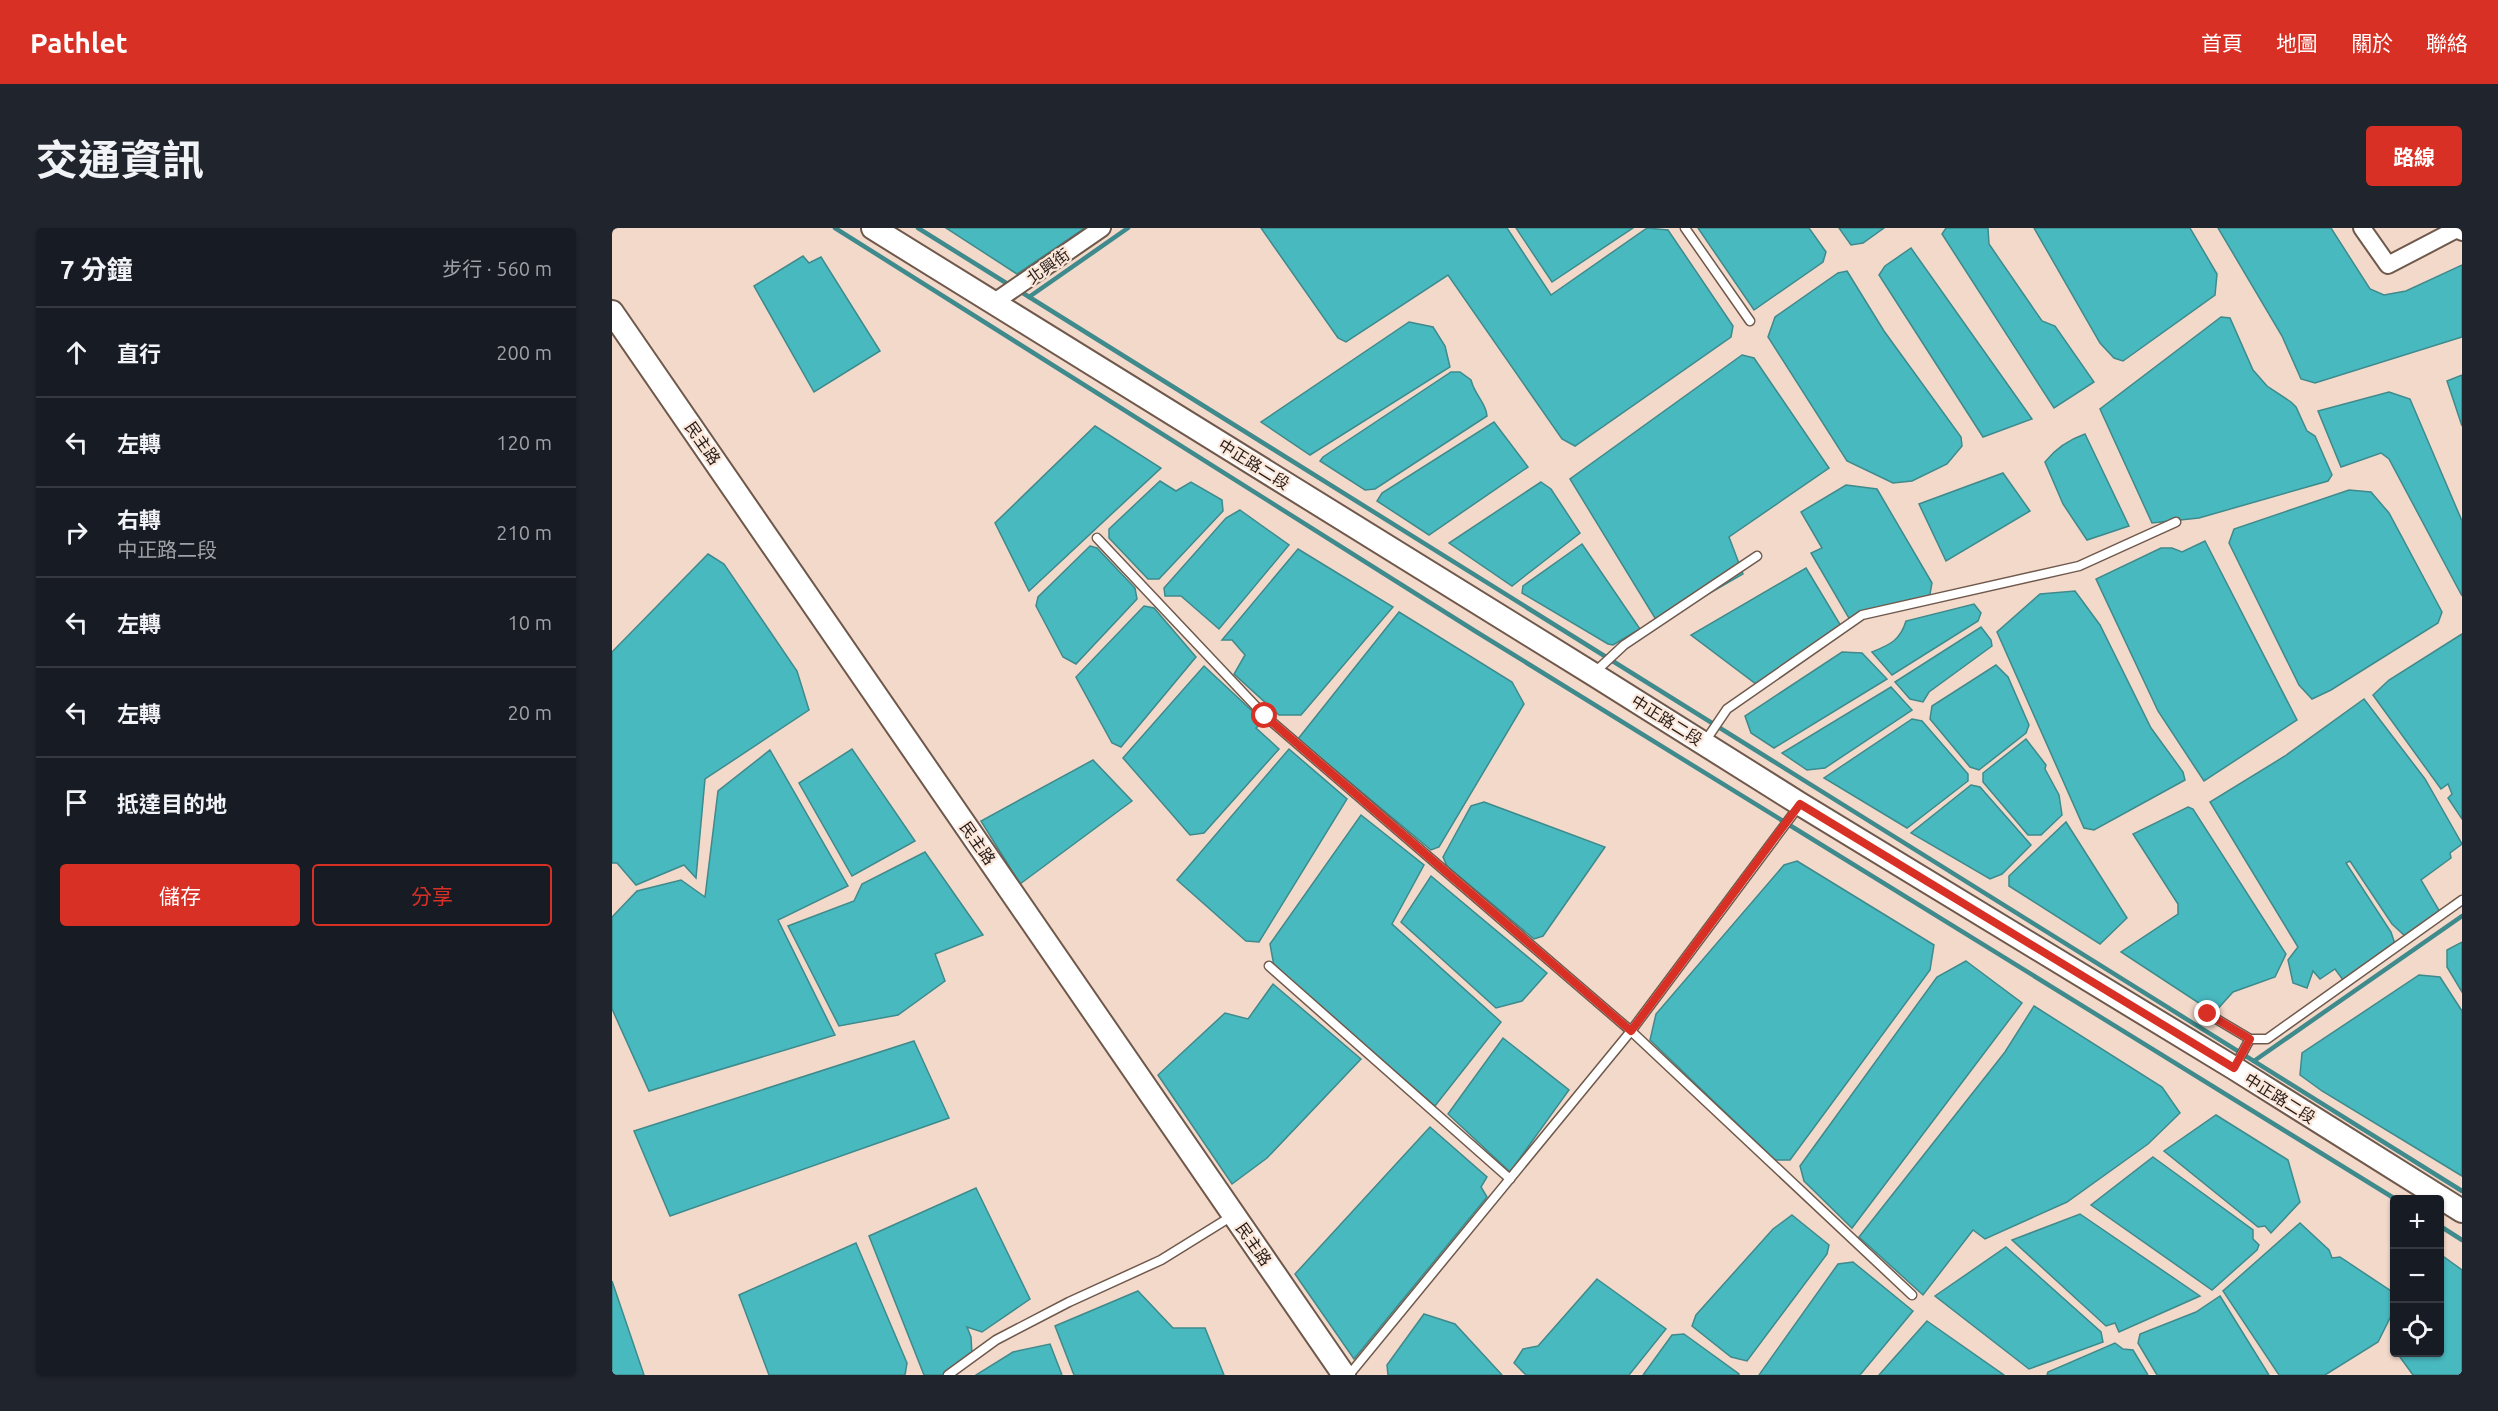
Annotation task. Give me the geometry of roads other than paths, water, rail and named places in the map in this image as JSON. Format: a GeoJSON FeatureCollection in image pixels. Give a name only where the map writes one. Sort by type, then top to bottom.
{"type":"FeatureCollection","features":[{"type":"Feature","properties":{"kind":"main road","name":"中正路二段"},"geometry":{"type":"LineString","coordinates":[[873,228],[1800,804],[2234,1068],[2462,1211]]}},
{"type":"Feature","properties":{"kind":"main road","name":"民主路"},"geometry":{"type":"LineString","coordinates":[[612,312],[1344,1375]]}},
{"type":"Feature","properties":{"kind":"street","name":"北興街"},"geometry":{"type":"LineString","coordinates":[[993,303],[1102,228]]}},
{"type":"Feature","properties":{"kind":"street"},"geometry":{"type":"LineString","coordinates":[[2362,228],[2388,265],[2457,229],[2462,232]]}},
{"type":"Feature","properties":{"kind":"lane"},"geometry":{"type":"LineString","coordinates":[[1685,228],[1750,321]]}},
{"type":"Feature","properties":{"kind":"lane"},"geometry":{"type":"LineString","coordinates":[[1703,743],[1727,709],[1862,615],[2079,566],[2176,522]]}},
{"type":"Feature","properties":{"kind":"lane"},"geometry":{"type":"LineString","coordinates":[[1097,538],[1265,716],[1631,1031],[1912,1295]]}},
{"type":"Feature","properties":{"kind":"lane"},"geometry":{"type":"LineString","coordinates":[[1593,674],[1624,645],[1757,556]]}},
{"type":"Feature","properties":{"kind":"lane"},"geometry":{"type":"LineString","coordinates":[[1349,1375],[1631,1031],[1800,804]]}},
{"type":"Feature","properties":{"kind":"lane"},"geometry":{"type":"LineString","coordinates":[[2208,1014],[2250,1039],[2267,1039],[2462,900]]}},
{"type":"Feature","properties":{"kind":"lane"},"geometry":{"type":"LineString","coordinates":[[1269,966],[1510,1179]]}},
{"type":"Feature","properties":{"kind":"lane"},"geometry":{"type":"LineString","coordinates":[[2234,1068],[2250,1039]]}},
{"type":"Feature","properties":{"kind":"lane"},"geometry":{"type":"LineString","coordinates":[[948,1375],[996,1340],[1069,1302],[1161,1260],[1234,1215]]}},
{"type":"Feature","properties":{"kind":"water"},"geometry":{"type":"Polygon","coordinates":[[[946,228],[1085,228],[1017,274],[946,228]]]}},
{"type":"Feature","properties":{"kind":"water"},"geometry":{"type":"Polygon","coordinates":[[[1261,228],[1507,228],[1551,295],[1647,228],[1668,230],[1733,326],[1731,337],[1575,446],[1562,439],[1448,275],[1346,342],[1338,338],[1261,228]]]}},
{"type":"Feature","properties":{"kind":"water"},"geometry":{"type":"Polygon","coordinates":[[[1516,228],[1633,228],[1552,282],[1516,228]]]}},
{"type":"Feature","properties":{"kind":"water"},"geometry":{"type":"Polygon","coordinates":[[[1698,228],[1809,228],[1826,252],[1823,262],[1754,310],[1698,228]]]}},
{"type":"Feature","properties":{"kind":"water"},"geometry":{"type":"Polygon","coordinates":[[[1839,228],[1884,228],[1863,243],[1851,245],[1839,228]]]}},
{"type":"Feature","properties":{"kind":"water"},"geometry":{"type":"Polygon","coordinates":[[[1946,228],[1988,228],[1989,244],[2042,321],[2055,326],[2094,382],[2054,408],[1942,234],[1946,228]]]}},
{"type":"Feature","properties":{"kind":"water"},"geometry":{"type":"Polygon","coordinates":[[[2034,228],[2190,228],[2217,274],[2215,295],[2123,361],[2114,358],[2100,343],[2034,228]]]}},
{"type":"Feature","properties":{"kind":"water"},"geometry":{"type":"Polygon","coordinates":[[[2218,228],[2331,228],[2370,289],[2384,295],[2406,291],[2462,265],[2462,337],[2315,383],[2301,379],[2282,336],[2218,228]]]}},
{"type":"Feature","properties":{"kind":"water"},"geometry":{"type":"Polygon","coordinates":[[[1911,248],[2032,419],[1983,437],[1879,275],[1885,266],[1911,248]]]}},
{"type":"Feature","properties":{"kind":"water"},"geometry":{"type":"Polygon","coordinates":[[[803,256],[809,263],[821,257],[880,351],[814,392],[754,286],[803,256]]]}},
{"type":"Feature","properties":{"kind":"water"},"geometry":{"type":"Polygon","coordinates":[[[1847,271],[1884,331],[1961,437],[1962,446],[1947,464],[1912,481],[1893,483],[1847,461],[1768,337],[1775,317],[1838,273],[1847,271]]]}},
{"type":"Feature","properties":{"kind":"water"},"geometry":{"type":"Polygon","coordinates":[[[2221,317],[2230,318],[2253,370],[2267,386],[2296,407],[2307,431],[2315,436],[2332,475],[2328,481],[2199,518],[2152,523],[2100,409],[2221,317]]]}},
{"type":"Feature","properties":{"kind":"water"},"geometry":{"type":"Polygon","coordinates":[[[1409,322],[1433,327],[1445,346],[1450,367],[1310,455],[1261,422],[1409,322]]]}},
{"type":"Feature","properties":{"kind":"water"},"geometry":{"type":"Polygon","coordinates":[[[1742,355],[1754,358],[1829,468],[1729,537],[1743,574],[1658,623],[1570,479],[1742,355]]]}},
{"type":"Feature","properties":{"kind":"water"},"geometry":{"type":"Polygon","coordinates":[[[1451,372],[1460,372],[1471,380],[1485,407],[1487,416],[1375,489],[1365,490],[1320,461],[1323,457],[1451,372]]]}},
{"type":"Feature","properties":{"kind":"water"},"geometry":{"type":"Polygon","coordinates":[[[2462,375],[2462,426],[2447,381],[2462,375]]]}},
{"type":"Feature","properties":{"kind":"water"},"geometry":{"type":"Polygon","coordinates":[[[2389,392],[2410,399],[2462,521],[2462,596],[2389,459],[2381,453],[2341,467],[2318,411],[2389,392]]]}},
{"type":"Feature","properties":{"kind":"water"},"geometry":{"type":"Polygon","coordinates":[[[1494,422],[1528,467],[1429,535],[1377,501],[1382,493],[1494,422]]]}},
{"type":"Feature","properties":{"kind":"water"},"geometry":{"type":"Polygon","coordinates":[[[1095,426],[1161,468],[1029,591],[995,523],[1095,426]]]}},
{"type":"Feature","properties":{"kind":"water"},"geometry":{"type":"Polygon","coordinates":[[[2085,434],[2129,526],[2087,540],[2063,504],[2045,462],[2063,445],[2085,434]]]}},
{"type":"Feature","properties":{"kind":"water"},"geometry":{"type":"Polygon","coordinates":[[[2003,473],[2030,511],[1946,561],[1919,504],[2003,473]]]}},
{"type":"Feature","properties":{"kind":"water"},"geometry":{"type":"Polygon","coordinates":[[[1160,481],[1176,491],[1191,482],[1222,500],[1223,511],[1159,579],[1148,579],[1109,538],[1109,529],[1160,481]]]}},
{"type":"Feature","properties":{"kind":"water"},"geometry":{"type":"Polygon","coordinates":[[[1541,482],[1551,489],[1580,533],[1512,586],[1449,543],[1541,482]]]}},
{"type":"Feature","properties":{"kind":"water"},"geometry":{"type":"Polygon","coordinates":[[[1846,485],[1877,489],[1932,583],[1930,594],[1922,602],[1850,620],[1811,553],[1822,548],[1801,512],[1846,485]]]}},
{"type":"Feature","properties":{"kind":"water"},"geometry":{"type":"Polygon","coordinates":[[[2349,490],[2371,492],[2389,513],[2442,612],[2438,623],[2331,690],[2312,699],[2299,685],[2229,543],[2234,529],[2349,490]]]}},
{"type":"Feature","properties":{"kind":"water"},"geometry":{"type":"Polygon","coordinates":[[[1240,510],[1289,545],[1219,629],[1181,596],[1165,596],[1164,588],[1226,518],[1240,510]]]}},
{"type":"Feature","properties":{"kind":"water"},"geometry":{"type":"Polygon","coordinates":[[[2205,541],[2297,720],[2204,781],[2158,711],[2096,579],[2161,548],[2172,548],[2182,552],[2205,541]]]}},
{"type":"Feature","properties":{"kind":"water"},"geometry":{"type":"Polygon","coordinates":[[[1582,544],[1640,629],[1613,645],[1522,593],[1523,586],[1582,544]]]}},
{"type":"Feature","properties":{"kind":"water"},"geometry":{"type":"Polygon","coordinates":[[[1090,546],[1097,548],[1135,588],[1137,599],[1076,664],[1063,657],[1036,606],[1038,597],[1090,546]]]}},
{"type":"Feature","properties":{"kind":"water"},"geometry":{"type":"Polygon","coordinates":[[[1298,549],[1393,607],[1301,715],[1279,715],[1234,674],[1245,655],[1232,640],[1222,640],[1298,549]]]}},
{"type":"Feature","properties":{"kind":"water"},"geometry":{"type":"Polygon","coordinates":[[[708,554],[724,564],[797,671],[809,710],[705,779],[696,878],[684,865],[636,885],[617,863],[612,863],[612,652],[708,554]]]}},
{"type":"Feature","properties":{"kind":"water"},"geometry":{"type":"Polygon","coordinates":[[[1806,568],[1841,626],[1756,684],[1691,635],[1806,568]]]}},
{"type":"Feature","properties":{"kind":"water"},"geometry":{"type":"Polygon","coordinates":[[[2075,591],[2100,625],[2151,728],[2183,772],[2185,780],[2094,830],[2084,828],[1997,632],[2040,594],[2075,591]]]}},
{"type":"Feature","properties":{"kind":"water"},"geometry":{"type":"Polygon","coordinates":[[[1974,604],[1981,613],[1978,621],[1892,675],[1872,652],[1897,638],[1906,621],[1974,604]]]}},
{"type":"Feature","properties":{"kind":"water"},"geometry":{"type":"Polygon","coordinates":[[[1144,606],[1154,608],[1196,657],[1121,747],[1112,743],[1076,677],[1144,606]]]}},
{"type":"Feature","properties":{"kind":"water"},"geometry":{"type":"Polygon","coordinates":[[[1399,612],[1512,682],[1524,704],[1439,847],[1431,850],[1298,739],[1399,612]]]}},
{"type":"Feature","properties":{"kind":"water"},"geometry":{"type":"Polygon","coordinates":[[[1981,627],[1991,640],[1992,646],[1929,692],[1923,702],[1910,699],[1895,682],[1981,627]]]}},
{"type":"Feature","properties":{"kind":"water"},"geometry":{"type":"Polygon","coordinates":[[[2462,634],[2462,819],[2448,798],[2452,794],[2448,784],[2441,789],[2373,695],[2389,680],[2462,634]]]}},
{"type":"Feature","properties":{"kind":"water"},"geometry":{"type":"Polygon","coordinates":[[[1842,652],[1862,653],[1887,679],[1774,748],[1751,733],[1745,716],[1842,652]]]}},
{"type":"Feature","properties":{"kind":"water"},"geometry":{"type":"Polygon","coordinates":[[[1996,665],[2008,677],[2029,725],[2026,733],[1979,770],[1970,767],[1930,719],[1932,706],[1996,665]]]}},
{"type":"Feature","properties":{"kind":"water"},"geometry":{"type":"Polygon","coordinates":[[[1204,666],[1264,722],[1256,728],[1279,749],[1204,833],[1190,835],[1123,758],[1204,666]]]}},
{"type":"Feature","properties":{"kind":"water"},"geometry":{"type":"Polygon","coordinates":[[[1891,687],[1912,710],[1825,768],[1807,770],[1782,753],[1891,687]]]}},
{"type":"Feature","properties":{"kind":"water"},"geometry":{"type":"Polygon","coordinates":[[[2364,699],[2425,779],[2462,844],[2450,853],[2451,858],[2421,880],[2440,912],[2405,936],[2392,924],[2350,861],[2346,863],[2391,932],[2395,944],[2343,980],[2335,969],[2320,979],[2313,971],[2307,988],[2293,983],[2288,960],[2298,947],[2210,802],[2285,756],[2364,699]]]}},
{"type":"Feature","properties":{"kind":"water"},"geometry":{"type":"Polygon","coordinates":[[[1912,719],[1922,721],[1968,774],[1968,781],[1907,828],[1824,778],[1912,719]]]}},
{"type":"Feature","properties":{"kind":"water"},"geometry":{"type":"Polygon","coordinates":[[[2026,739],[2046,765],[2045,769],[2059,795],[2062,815],[2041,835],[2028,835],[1983,782],[1983,773],[2026,739]]]}},
{"type":"Feature","properties":{"kind":"water"},"geometry":{"type":"Polygon","coordinates":[[[852,749],[915,841],[852,876],[799,783],[852,749]]]}},
{"type":"Feature","properties":{"kind":"water"},"geometry":{"type":"Polygon","coordinates":[[[1289,749],[1347,799],[1259,942],[1246,941],[1177,880],[1289,749]]]}},
{"type":"Feature","properties":{"kind":"water"},"geometry":{"type":"Polygon","coordinates":[[[770,750],[848,886],[778,920],[835,1035],[649,1091],[612,1009],[612,917],[637,891],[681,880],[705,897],[718,791],[770,750]]]}},
{"type":"Feature","properties":{"kind":"water"},"geometry":{"type":"Polygon","coordinates":[[[1093,760],[1132,801],[1020,884],[981,821],[1093,760]]]}},
{"type":"Feature","properties":{"kind":"water"},"geometry":{"type":"Polygon","coordinates":[[[1971,785],[1980,787],[2031,845],[2002,874],[1990,879],[1911,833],[1971,785]]]}},
{"type":"Feature","properties":{"kind":"water"},"geometry":{"type":"Polygon","coordinates":[[[1484,802],[1605,847],[1543,936],[1534,939],[1447,866],[1443,857],[1471,806],[1484,802]]]}},
{"type":"Feature","properties":{"kind":"water"},"geometry":{"type":"Polygon","coordinates":[[[2188,807],[2193,809],[2286,954],[2275,977],[2233,992],[2214,1013],[2121,952],[2178,914],[2178,904],[2133,834],[2188,807]]]}},
{"type":"Feature","properties":{"kind":"water"},"geometry":{"type":"Polygon","coordinates":[[[1361,815],[1424,865],[1392,924],[1501,1022],[1435,1106],[1274,966],[1270,944],[1361,815]]]}},
{"type":"Feature","properties":{"kind":"water"},"geometry":{"type":"Polygon","coordinates":[[[2066,822],[2127,918],[2100,944],[2009,886],[2009,876],[2066,822]]]}},
{"type":"Feature","properties":{"kind":"water"},"geometry":{"type":"Polygon","coordinates":[[[925,852],[983,935],[935,954],[945,981],[898,1015],[839,1026],[788,926],[854,901],[862,884],[925,852]]]}},
{"type":"Feature","properties":{"kind":"water"},"geometry":{"type":"Polygon","coordinates":[[[1797,861],[1934,945],[1930,970],[1790,1160],[1775,1160],[1650,1040],[1656,1014],[1784,865],[1797,861]]]}},
{"type":"Feature","properties":{"kind":"water"},"geometry":{"type":"Polygon","coordinates":[[[1431,876],[1547,973],[1522,1001],[1496,1008],[1401,922],[1431,876]]]}},
{"type":"Feature","properties":{"kind":"water"},"geometry":{"type":"Polygon","coordinates":[[[2462,942],[2462,992],[2447,967],[2447,950],[2462,942]]]}},
{"type":"Feature","properties":{"kind":"water"},"geometry":{"type":"Polygon","coordinates":[[[1966,961],[2022,1003],[1852,1228],[1804,1181],[1800,1166],[1937,977],[1966,961]]]}},
{"type":"Feature","properties":{"kind":"water"},"geometry":{"type":"Polygon","coordinates":[[[2419,975],[2440,977],[2462,1011],[2462,1176],[2322,1091],[2300,1075],[2302,1053],[2419,975]]]}},
{"type":"Feature","properties":{"kind":"water"},"geometry":{"type":"Polygon","coordinates":[[[1273,984],[1361,1059],[1267,1158],[1232,1184],[1158,1075],[1225,1013],[1248,1019],[1273,984]]]}},
{"type":"Feature","properties":{"kind":"water"},"geometry":{"type":"Polygon","coordinates":[[[2034,1006],[2162,1087],[2180,1113],[2148,1144],[2067,1202],[1985,1239],[1973,1230],[1923,1295],[1859,1237],[2005,1052],[2034,1006]]]}},
{"type":"Feature","properties":{"kind":"water"},"geometry":{"type":"Polygon","coordinates":[[[1503,1038],[1569,1090],[1510,1172],[1448,1114],[1503,1038]]]}},
{"type":"Feature","properties":{"kind":"water"},"geometry":{"type":"Polygon","coordinates":[[[914,1041],[949,1118],[670,1216],[634,1131],[914,1041]]]}},
{"type":"Feature","properties":{"kind":"water"},"geometry":{"type":"Polygon","coordinates":[[[2216,1115],[2288,1160],[2300,1202],[2271,1233],[2265,1226],[2258,1227],[2164,1151],[2216,1115]]]}},
{"type":"Feature","properties":{"kind":"water"},"geometry":{"type":"Polygon","coordinates":[[[1430,1127],[1487,1177],[1481,1187],[1487,1197],[1354,1359],[1295,1274],[1430,1127]]]}},
{"type":"Feature","properties":{"kind":"water"},"geometry":{"type":"Polygon","coordinates":[[[2153,1157],[2253,1230],[2253,1239],[2259,1245],[2257,1250],[2212,1290],[2091,1205],[2153,1157]]]}},
{"type":"Feature","properties":{"kind":"water"},"geometry":{"type":"Polygon","coordinates":[[[976,1188],[1030,1299],[982,1332],[967,1327],[971,1337],[972,1355],[946,1375],[924,1375],[869,1236],[976,1188]]]}},
{"type":"Feature","properties":{"kind":"water"},"geometry":{"type":"Polygon","coordinates":[[[2080,1214],[2200,1296],[2119,1332],[2115,1323],[2106,1326],[2012,1240],[2080,1214]]]}},
{"type":"Feature","properties":{"kind":"water"},"geometry":{"type":"Polygon","coordinates":[[[1792,1215],[1829,1245],[1827,1254],[1747,1361],[1731,1357],[1692,1326],[1696,1315],[1773,1229],[1792,1215]]]}},
{"type":"Feature","properties":{"kind":"water"},"geometry":{"type":"Polygon","coordinates":[[[2300,1223],[2329,1250],[2332,1258],[2340,1257],[2390,1290],[2390,1318],[2378,1342],[2325,1375],[2279,1375],[2223,1291],[2300,1223]]]}},
{"type":"Feature","properties":{"kind":"water"},"geometry":{"type":"Polygon","coordinates":[[[856,1243],[907,1363],[905,1375],[769,1375],[739,1295],[856,1243]]]}},
{"type":"Feature","properties":{"kind":"water"},"geometry":{"type":"Polygon","coordinates":[[[2006,1247],[2101,1332],[2103,1342],[2029,1369],[1935,1296],[2006,1247]]]}},
{"type":"Feature","properties":{"kind":"water"},"geometry":{"type":"Polygon","coordinates":[[[2444,1257],[2462,1270],[2462,1375],[2413,1375],[2400,1357],[2444,1357],[2444,1257]]]}},
{"type":"Feature","properties":{"kind":"water"},"geometry":{"type":"Polygon","coordinates":[[[1853,1262],[1913,1311],[1860,1375],[1759,1375],[1838,1264],[1853,1262]]]}},
{"type":"Feature","properties":{"kind":"water"},"geometry":{"type":"Polygon","coordinates":[[[1597,1279],[1666,1329],[1629,1375],[1526,1375],[1514,1363],[1523,1349],[1538,1346],[1597,1279]]]}},
{"type":"Feature","properties":{"kind":"water"},"geometry":{"type":"Polygon","coordinates":[[[612,1281],[644,1375],[612,1375],[612,1281]]]}},
{"type":"Feature","properties":{"kind":"water"},"geometry":{"type":"Polygon","coordinates":[[[1138,1291],[1173,1328],[1205,1328],[1224,1375],[1074,1375],[1055,1326],[1138,1291]]]}},
{"type":"Feature","properties":{"kind":"water"},"geometry":{"type":"Polygon","coordinates":[[[2220,1296],[2269,1375],[2157,1375],[2138,1343],[2140,1334],[2196,1312],[2220,1296]]]}},
{"type":"Feature","properties":{"kind":"water"},"geometry":{"type":"Polygon","coordinates":[[[1424,1314],[1455,1324],[1502,1375],[1388,1375],[1387,1365],[1424,1314]]]}},
{"type":"Feature","properties":{"kind":"water"},"geometry":{"type":"Polygon","coordinates":[[[1927,1321],[2004,1375],[1879,1375],[1927,1321]]]}},
{"type":"Feature","properties":{"kind":"water"},"geometry":{"type":"Polygon","coordinates":[[[1684,1334],[1739,1375],[1643,1375],[1672,1335],[1684,1334]]]}},
{"type":"Feature","properties":{"kind":"water"},"geometry":{"type":"Polygon","coordinates":[[[2115,1343],[2123,1349],[2133,1350],[2148,1375],[2047,1375],[2048,1372],[2115,1343]]]}},
{"type":"Feature","properties":{"kind":"water"},"geometry":{"type":"Polygon","coordinates":[[[1050,1344],[1062,1375],[976,1375],[1013,1352],[1050,1344]]]}},
{"type":"Feature","properties":{"kind":"waterway"},"geometry":{"type":"LineString","coordinates":[[835,228],[1475,631],[2390,1196]]}},
{"type":"Feature","properties":{"kind":"waterway"},"geometry":{"type":"LineString","coordinates":[[918,228],[1011,286]]}},
{"type":"Feature","properties":{"kind":"waterway"},"geometry":{"type":"LineString","coordinates":[[1029,297],[1128,228]]}},
{"type":"Feature","properties":{"kind":"waterway"},"geometry":{"type":"LineString","coordinates":[[1018,290],[2462,1191]]}},
{"type":"Feature","properties":{"kind":"waterway"},"geometry":{"type":"LineString","coordinates":[[2254,1061],[2462,916]]}},
{"type":"Feature","properties":{"kind":"waterway"},"geometry":{"type":"LineString","coordinates":[[2444,1229],[2462,1240]]}}]}
